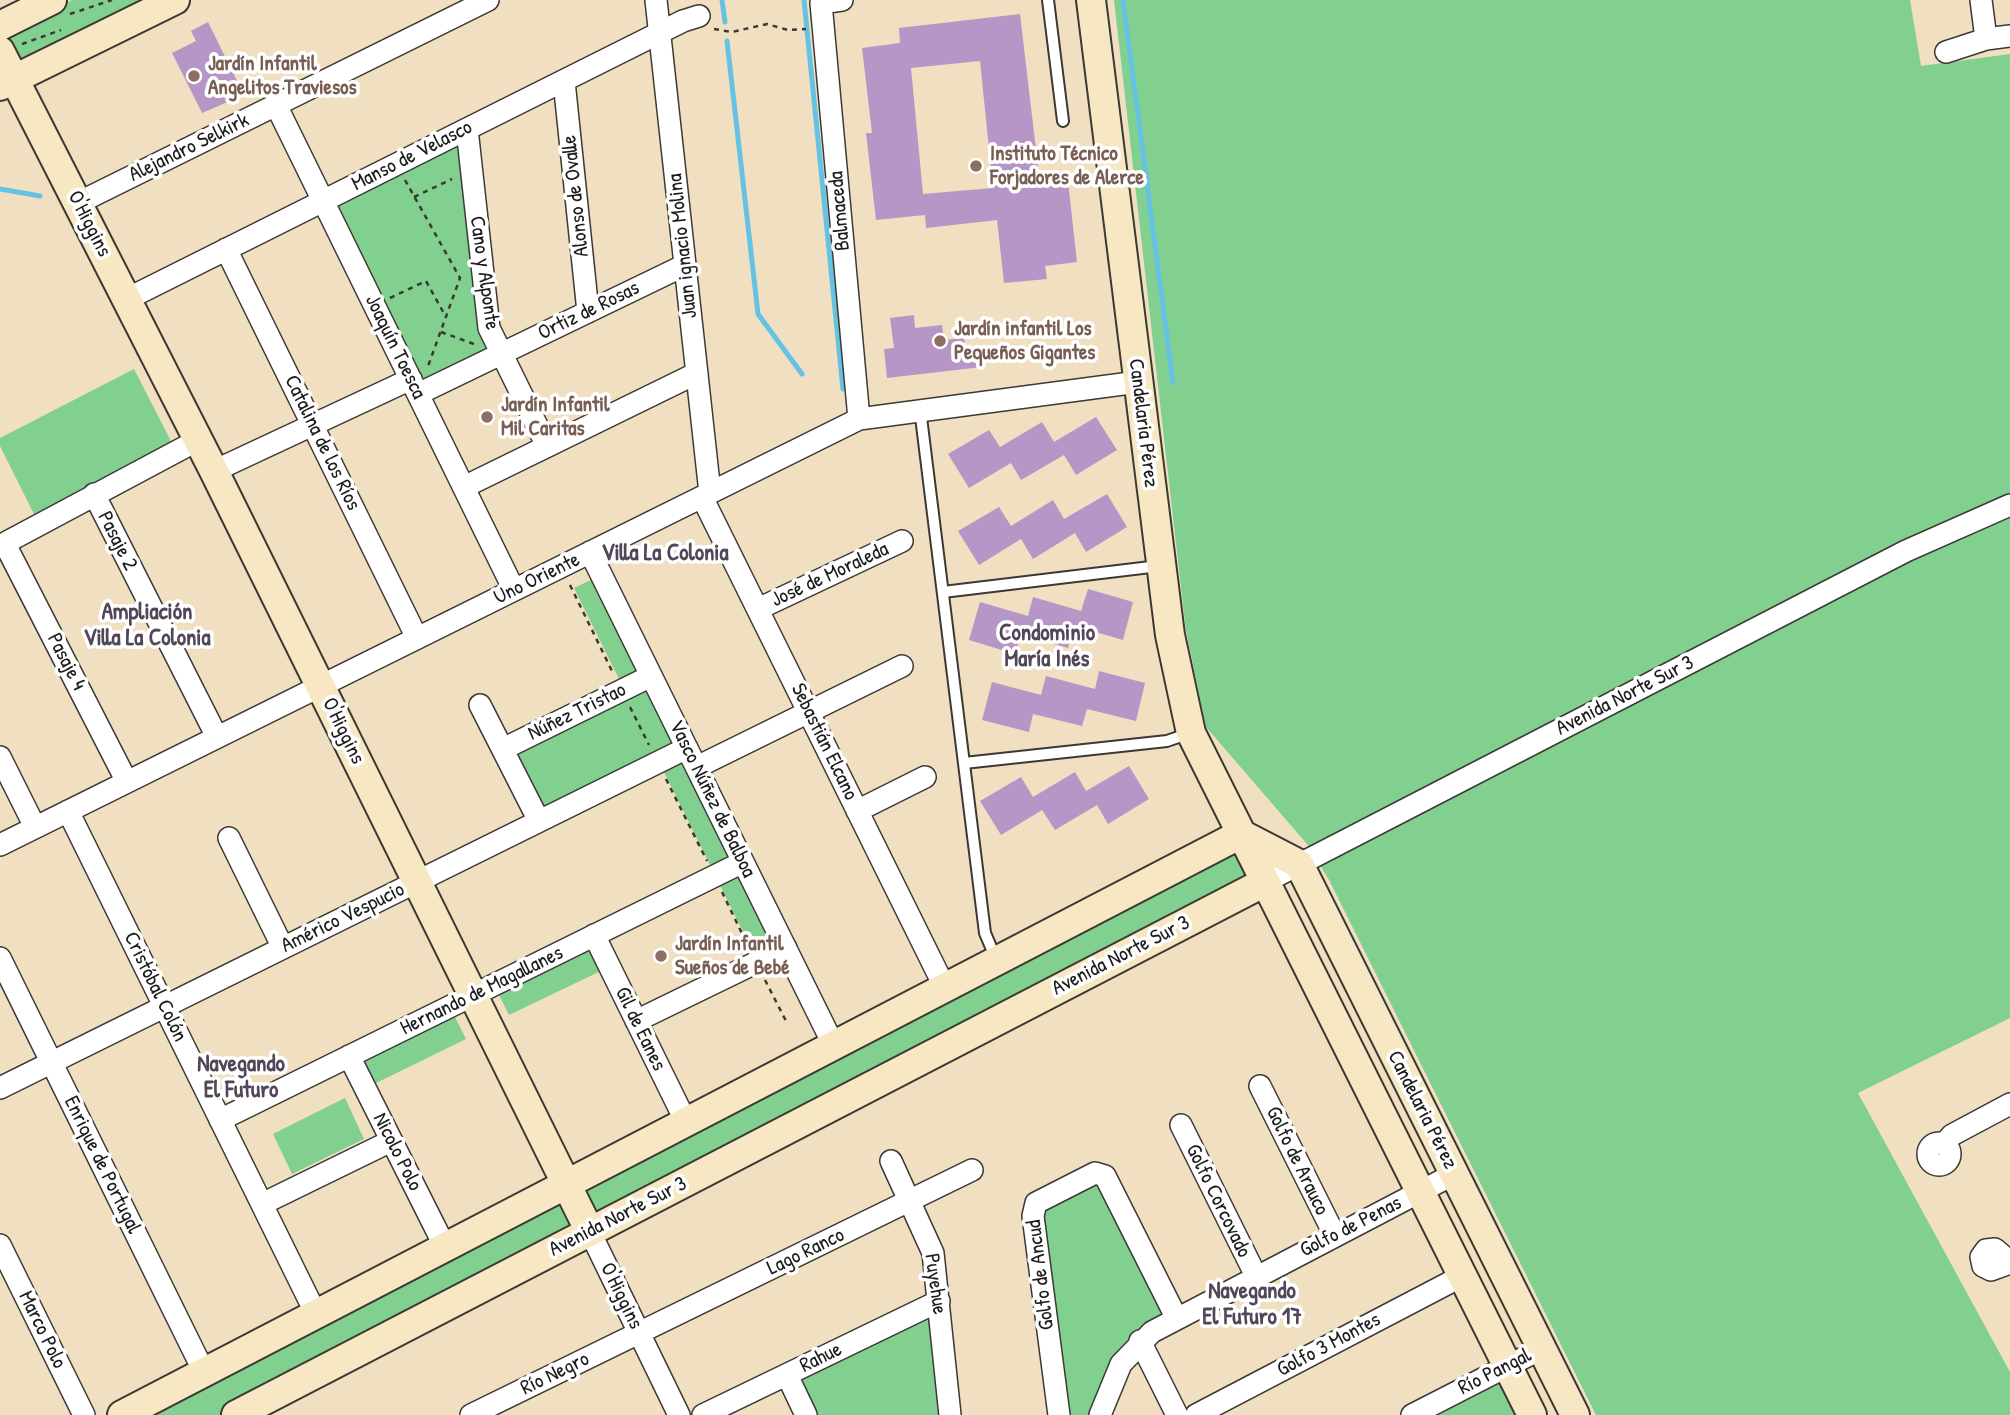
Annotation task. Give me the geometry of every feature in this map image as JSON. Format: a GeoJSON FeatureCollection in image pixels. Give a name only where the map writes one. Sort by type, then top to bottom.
{"type":"FeatureCollection","features":[{"type":"Feature","properties":{"kind":"street"},"geometry":{"type":"LineString","coordinates":[[7,22],[52,0]]}},
{"type":"Feature","properties":{"kind":"street"},"geometry":{"type":"LineString","coordinates":[[17,77],[175,0]]}},
{"type":"Feature","properties":{"kind":"street","name":"Alejandro Selkirk"},"geometry":{"type":"LineString","coordinates":[[78,203],[488,0]]}},
{"type":"Feature","properties":{"kind":"street","name":"Juan ignacio Molina"},"geometry":{"type":"LineString","coordinates":[[656,0],[696,373],[706,495]]}},
{"type":"Feature","properties":{"kind":"street","name":"Candelaria Pérez"},"geometry":{"type":"LineString","coordinates":[[1091,0],[1170,635],[1191,733],[1532,1415]]}},
{"type":"Feature","properties":{"kind":"street"},"geometry":{"type":"LineString","coordinates":[[1981,0],[1986,39]]}},
{"type":"Feature","properties":{"kind":"street","name":"Balmaceda"},"geometry":{"type":"LineString","coordinates":[[831,1],[859,419]]}},
{"type":"Feature","properties":{"kind":"street","name":"Manso de Velasco"},"geometry":{"type":"LineString","coordinates":[[127,299],[564,80],[699,16]]}},
{"type":"Feature","properties":{"kind":"street"},"geometry":{"type":"LineString","coordinates":[[1946,52],[1986,39],[2010,36]]}},
{"type":"Feature","properties":{"kind":"street","name":"O'Higgins"},"geometry":{"type":"LineString","coordinates":[[0,51],[17,77],[214,471],[679,1415]]}},
{"type":"Feature","properties":{"kind":"street","name":"Alonso de Ovalle"},"geometry":{"type":"LineString","coordinates":[[564,80],[589,312]]}},
{"type":"Feature","properties":{"kind":"street","name":"Joaquín Toesca"},"geometry":{"type":"LineString","coordinates":[[276,105],[514,590]]}},
{"type":"Feature","properties":{"kind":"street","name":"Cano y Alponte"},"geometry":{"type":"LineString","coordinates":[[467,129],[487,321],[547,446]]}},
{"type":"Feature","properties":{"kind":"street","name":"Catalina de los Ríos"},"geometry":{"type":"LineString","coordinates":[[226,249],[418,638]]}},
{"type":"Feature","properties":{"kind":"street","name":"Ortiz de Rosas"},"geometry":{"type":"LineString","coordinates":[[214,471],[313,425],[501,354],[685,265]]}},
{"type":"Feature","properties":{"kind":"street"},"geometry":{"type":"LineString","coordinates":[[464,487],[696,373]]}},
{"type":"Feature","properties":{"kind":"street","name":"Uno Oriente"},"geometry":{"type":"LineString","coordinates":[[0,845],[859,419],[1138,382]]}},
{"type":"Feature","properties":{"kind":"street"},"geometry":{"type":"LineString","coordinates":[[94,494],[198,440]]}},
{"type":"Feature","properties":{"kind":"street","name":"Pasaje 4"},"geometry":{"type":"LineString","coordinates":[[94,494],[7,542],[7,548],[127,782]]}},
{"type":"Feature","properties":{"kind":"street","name":"Pasaje 2"},"geometry":{"type":"LineString","coordinates":[[94,494],[217,737]]}},
{"type":"Feature","properties":{"kind":"street","name":"Sebastián Elcano"},"geometry":{"type":"LineString","coordinates":[[706,495],[758,609],[945,988]]}},
{"type":"Feature","properties":{"kind":"street","name":"Avenida Norte Sur 3"},"geometry":{"type":"LineString","coordinates":[[236,1415],[266,1408],[590,1232],[1265,881],[1906,551],[2010,505]]}},
{"type":"Feature","properties":{"kind":"street","name":"José de Moraleda"},"geometry":{"type":"LineString","coordinates":[[758,609],[902,541]]}},
{"type":"Feature","properties":{"kind":"street","name":"Vasco Núñez de Balboa"},"geometry":{"type":"LineString","coordinates":[[590,552],[834,1046]]}},
{"type":"Feature","properties":{"kind":"street"},"geometry":{"type":"LineString","coordinates":[[696,767],[902,666]]}},
{"type":"Feature","properties":{"kind":"street","name":"Núñez Tristao"},"geometry":{"type":"LineString","coordinates":[[503,749],[651,676]]}},
{"type":"Feature","properties":{"kind":"street"},"geometry":{"type":"LineString","coordinates":[[480,705],[539,821]]}},
{"type":"Feature","properties":{"kind":"street","name":"Américo Vespucio"},"geometry":{"type":"LineString","coordinates":[[0,1088],[687,748]]}},
{"type":"Feature","properties":{"kind":"street"},"geometry":{"type":"LineString","coordinates":[[0,757],[35,827]]}},
{"type":"Feature","properties":{"kind":"street"},"geometry":{"type":"LineString","coordinates":[[857,811],[925,777]]}},
{"type":"Feature","properties":{"kind":"street","name":"Cristóbal Colón"},"geometry":{"type":"LineString","coordinates":[[68,811],[316,1314]]}},
{"type":"Feature","properties":{"kind":"street"},"geometry":{"type":"LineString","coordinates":[[122,1415],[1241,834],[1299,864]]}},
{"type":"Feature","properties":{"kind":"street"},"geometry":{"type":"LineString","coordinates":[[229,838],[283,948]]}},
{"type":"Feature","properties":{"kind":"street","name":"Hernando de Magallanes"},"geometry":{"type":"LineString","coordinates":[[220,1120],[743,862]]}},
{"type":"Feature","properties":{"kind":"street","name":"Candelaria Pérez"},"geometry":{"type":"LineString","coordinates":[[1299,864],[1574,1415]]}},
{"type":"Feature","properties":{"kind":"street","name":"Gil de Eanes"},"geometry":{"type":"LineString","coordinates":[[594,936],[686,1122]]}},
{"type":"Feature","properties":{"kind":"street"},"geometry":{"type":"LineString","coordinates":[[636,1021],[786,948]]}},
{"type":"Feature","properties":{"kind":"street","name":"Enrique de Portugal"},"geometry":{"type":"LineString","coordinates":[[0,958],[204,1372]]}},
{"type":"Feature","properties":{"kind":"street","name":"Nicolo Polo"},"geometry":{"type":"LineString","coordinates":[[349,1056],[445,1247]]}},
{"type":"Feature","properties":{"kind":"street","name":"Golfo de Arauco"},"geometry":{"type":"LineString","coordinates":[[1260,1086],[1335,1236]]}},
{"type":"Feature","properties":{"kind":"street"},"geometry":{"type":"LineString","coordinates":[[1944,1144],[1952,1135],[2010,1104]]}},
{"type":"Feature","properties":{"kind":"street","name":"Golfo Corcovado"},"geometry":{"type":"LineString","coordinates":[[1181,1125],[1256,1276]]}},
{"type":"Feature","properties":{"kind":"street"},"geometry":{"type":"LineString","coordinates":[[262,1205],[391,1141]]}},
{"type":"Feature","properties":{"kind":"street","name":"Puyehue"},"geometry":{"type":"LineString","coordinates":[[891,1161],[933,1253],[950,1415]]}},
{"type":"Feature","properties":{"kind":"street","name":"Lago Ranco"},"geometry":{"type":"LineString","coordinates":[[639,1333],[972,1170]]}},
{"type":"Feature","properties":{"kind":"street","name":"Golfo de Ancud"},"geometry":{"type":"LineString","coordinates":[[1059,1415],[1033,1216],[1036,1203],[1095,1173],[1105,1176],[1176,1317]]}},
{"type":"Feature","properties":{"kind":"street","name":"Golfo de Penas"},"geometry":{"type":"LineString","coordinates":[[1100,1415],[1121,1364],[1140,1341],[1176,1317],[1454,1174]]}},
{"type":"Feature","properties":{"kind":"street","name":"Marco Polo"},"geometry":{"type":"LineString","coordinates":[[0,1245],[84,1415]]}},
{"type":"Feature","properties":{"kind":"street","name":"Golfo 3 Montes"},"geometry":{"type":"LineString","coordinates":[[1196,1415],[1462,1276]]}},
{"type":"Feature","properties":{"kind":"street","name":"Rahue"},"geometry":{"type":"LineString","coordinates":[[703,1415],[939,1301]]}},
{"type":"Feature","properties":{"kind":"street","name":"Río Negro"},"geometry":{"type":"LineString","coordinates":[[471,1415],[639,1333]]}},
{"type":"Feature","properties":{"kind":"street"},"geometry":{"type":"LineString","coordinates":[[1140,1341],[1177,1415]]}},
{"type":"Feature","properties":{"kind":"street","name":"Río Pangal"},"geometry":{"type":"LineString","coordinates":[[1412,1415],[1541,1349]]}},
{"type":"Feature","properties":{"kind":"street"},"geometry":{"type":"LineString","coordinates":[[787,1375],[806,1415]]}},
{"type":"Feature","properties":{"kind":"lane"},"geometry":{"type":"LineString","coordinates":[[1048,0],[1063,121]]}},
{"type":"Feature","properties":{"kind":"lane"},"geometry":{"type":"LineString","coordinates":[[920,409],[985,933],[997,961]]}},
{"type":"Feature","properties":{"kind":"lane"},"geometry":{"type":"LineString","coordinates":[[943,592],[1161,566]]}},
{"type":"Feature","properties":{"kind":"lane"},"geometry":{"type":"LineString","coordinates":[[964,763],[1167,741],[1191,733]]}},
{"type":"Feature","properties":{"kind":"path"},"geometry":{"type":"LineString","coordinates":[[699,16],[709,27],[728,32],[757,24],[803,29]]}},
{"type":"Feature","properties":{"kind":"path"},"geometry":{"type":"LineString","coordinates":[[7,22],[17,77]]}},
{"type":"Feature","properties":{"kind":"path"},"geometry":{"type":"LineString","coordinates":[[396,164],[460,276],[441,332],[415,387]]}},
{"type":"Feature","properties":{"kind":"path"},"geometry":{"type":"LineString","coordinates":[[415,197],[471,169]]}},
{"type":"Feature","properties":{"kind":"path"},"geometry":{"type":"LineString","coordinates":[[375,306],[426,281],[447,317]]}},
{"type":"Feature","properties":{"kind":"path"},"geometry":{"type":"LineString","coordinates":[[441,332],[501,354]]}},
{"type":"Feature","properties":{"kind":"path"},"geometry":{"type":"LineString","coordinates":[[561,567],[786,1021]]}},
{"type":"Feature","properties":{"kind":"green space"},"geometry":{"type":"Polygon","coordinates":[[[72,0],[148,0],[17,65],[2,34],[72,0]]]}},
{"type":"Feature","properties":{"kind":"green space"},"geometry":{"type":"Polygon","coordinates":[[[1114,0],[1910,0],[1921,66],[2010,54],[2010,1018],[1858,1093],[2010,1372],[2010,1415],[1596,1415],[1329,880],[1307,844],[1206,727],[1186,631],[1114,0]]]}},
{"type":"Feature","properties":{"kind":"green space"},"geometry":{"type":"Polygon","coordinates":[[[459,146],[493,349],[423,385],[335,206],[459,146]]]}},
{"type":"Feature","properties":{"kind":"green space"},"geometry":{"type":"Polygon","coordinates":[[[134,369],[174,447],[36,518],[0,446],[0,438],[134,369]]]}},
{"type":"Feature","properties":{"kind":"green space"},"geometry":{"type":"Polygon","coordinates":[[[597,577],[641,671],[622,685],[574,588],[597,577]]]}},
{"type":"Feature","properties":{"kind":"green space"},"geometry":{"type":"Polygon","coordinates":[[[647,684],[676,742],[545,809],[513,758],[515,748],[647,684]]]}},
{"type":"Feature","properties":{"kind":"green space"},"geometry":{"type":"Polygon","coordinates":[[[681,763],[686,764],[733,856],[713,871],[664,772],[681,763]]]}},
{"type":"Feature","properties":{"kind":"green space"},"geometry":{"type":"Polygon","coordinates":[[[1230,852],[1236,854],[1248,875],[598,1217],[584,1192],[587,1186],[1230,852]]]}},
{"type":"Feature","properties":{"kind":"green space"},"geometry":{"type":"Polygon","coordinates":[[[738,871],[776,940],[756,958],[717,879],[738,871]]]}},
{"type":"Feature","properties":{"kind":"green space"},"geometry":{"type":"Polygon","coordinates":[[[591,946],[605,969],[509,1015],[496,989],[591,946]]]}},
{"type":"Feature","properties":{"kind":"green space"},"geometry":{"type":"Polygon","coordinates":[[[452,1011],[466,1039],[370,1086],[362,1055],[452,1011]]]}},
{"type":"Feature","properties":{"kind":"green space"},"geometry":{"type":"Polygon","coordinates":[[[345,1098],[364,1139],[292,1174],[273,1134],[345,1098]]]}},
{"type":"Feature","properties":{"kind":"green space"},"geometry":{"type":"Polygon","coordinates":[[[1099,1181],[1165,1309],[1154,1320],[1092,1415],[1065,1415],[1040,1210],[1099,1181]]]}},
{"type":"Feature","properties":{"kind":"green space"},"geometry":{"type":"Polygon","coordinates":[[[550,1204],[561,1206],[569,1216],[570,1225],[562,1237],[220,1415],[143,1415],[550,1204]]]}},
{"type":"Feature","properties":{"kind":"green space"},"geometry":{"type":"Polygon","coordinates":[[[924,1315],[932,1316],[945,1415],[813,1415],[798,1380],[924,1315]]]}},
{"type":"Feature","properties":{"kind":"green space"},"geometry":{"type":"Polygon","coordinates":[[[1502,1382],[1521,1415],[1438,1415],[1437,1412],[1502,1382]]]}},
{"type":"Feature","properties":{"kind":"building"},"geometry":{"type":"Polygon","coordinates":[[[1020,14],[1039,175],[1067,172],[1077,262],[1045,266],[1047,279],[1004,283],[997,220],[926,228],[925,215],[876,220],[866,133],[872,133],[862,48],[900,43],[899,28],[1020,14]],[[980,61],[911,68],[923,194],[993,188],[980,61]]]}},
{"type":"Feature","properties":{"kind":"building"},"geometry":{"type":"Polygon","coordinates":[[[208,22],[244,95],[202,113],[172,53],[196,41],[191,31],[208,22]]]}},
{"type":"Feature","properties":{"kind":"building"},"geometry":{"type":"Polygon","coordinates":[[[914,315],[915,328],[942,325],[944,340],[964,338],[966,351],[980,350],[982,367],[887,378],[884,349],[894,348],[890,318],[914,315]]]}},
{"type":"Feature","properties":{"kind":"building"},"geometry":{"type":"Polygon","coordinates":[[[1096,417],[1117,450],[1076,475],[1064,455],[1021,480],[1011,463],[969,488],[948,454],[989,430],[1000,447],[1042,422],[1054,442],[1096,417]]]}},
{"type":"Feature","properties":{"kind":"building"},"geometry":{"type":"Polygon","coordinates":[[[1107,494],[1127,527],[1086,552],[1075,533],[1033,559],[1021,539],[979,565],[958,531],[999,507],[1011,526],[1053,500],[1064,519],[1107,494]]]}},
{"type":"Feature","properties":{"kind":"building"},"geometry":{"type":"Polygon","coordinates":[[[1088,589],[1133,602],[1123,640],[1085,629],[1073,629],[1068,648],[1021,634],[1015,654],[969,640],[980,602],[1028,616],[1033,597],[1081,611],[1088,589]]]}},
{"type":"Feature","properties":{"kind":"building"},"geometry":{"type":"Polygon","coordinates":[[[1099,671],[1145,683],[1136,721],[1087,709],[1082,726],[1033,714],[1029,732],[982,720],[992,682],[1041,695],[1046,676],[1095,689],[1099,671]]]}},
{"type":"Feature","properties":{"kind":"building"},"geometry":{"type":"Polygon","coordinates":[[[1129,766],[1149,799],[1108,824],[1097,805],[1055,830],[1042,810],[1001,835],[980,801],[1021,777],[1033,797],[1075,772],[1086,791],[1129,766]]]}},
{"type":"Feature","properties":{"kind":"waterway"},"geometry":{"type":"LineString","coordinates":[[722,0],[725,22]]}},
{"type":"Feature","properties":{"kind":"waterway"},"geometry":{"type":"LineString","coordinates":[[804,0],[843,389]]}},
{"type":"Feature","properties":{"kind":"waterway"},"geometry":{"type":"LineString","coordinates":[[1123,0],[1173,383]]}},
{"type":"Feature","properties":{"kind":"waterway"},"geometry":{"type":"LineString","coordinates":[[727,41],[758,314],[802,374]]}},
{"type":"Feature","properties":{"kind":"waterway"},"geometry":{"type":"LineString","coordinates":[[0,189],[40,196]]}},
{"type":"Feature","properties":{"kind":"place","name":"Jardín Infantil Angelitos Traviesos"},"geometry":{"type":"Point","coordinates":[194,76]}},
{"type":"Feature","properties":{"kind":"place","name":"Instituto Técnico Forjadores de Alerce"},"geometry":{"type":"Point","coordinates":[976,166]}},
{"type":"Feature","properties":{"kind":"place","name":"Jardín infantil Los Pequeños Gigantes"},"geometry":{"type":"Point","coordinates":[940,341]}},
{"type":"Feature","properties":{"kind":"place","name":"Jardín Infantil Mil Caritas"},"geometry":{"type":"Point","coordinates":[487,417]}},
{"type":"Feature","properties":{"kind":"place","name":"Jardín Infantil Sueños de Bebé"},"geometry":{"type":"Point","coordinates":[661,956]}},
{"type":"Feature","properties":{"kind":"district","name":"Villa La Colonia"},"geometry":{"type":"Point","coordinates":[665,554]}},
{"type":"Feature","properties":{"kind":"district","name":"Ampliación Villa La Colonia"},"geometry":{"type":"Point","coordinates":[147,626]}},
{"type":"Feature","properties":{"kind":"district","name":"Condominio María Inés"},"geometry":{"type":"Point","coordinates":[1047,647]}},
{"type":"Feature","properties":{"kind":"district","name":"Navegando El Futuro"},"geometry":{"type":"Point","coordinates":[241,1078]}},
{"type":"Feature","properties":{"kind":"district","name":"Navegando El Futuro 17"},"geometry":{"type":"Point","coordinates":[1252,1305]}}]}
